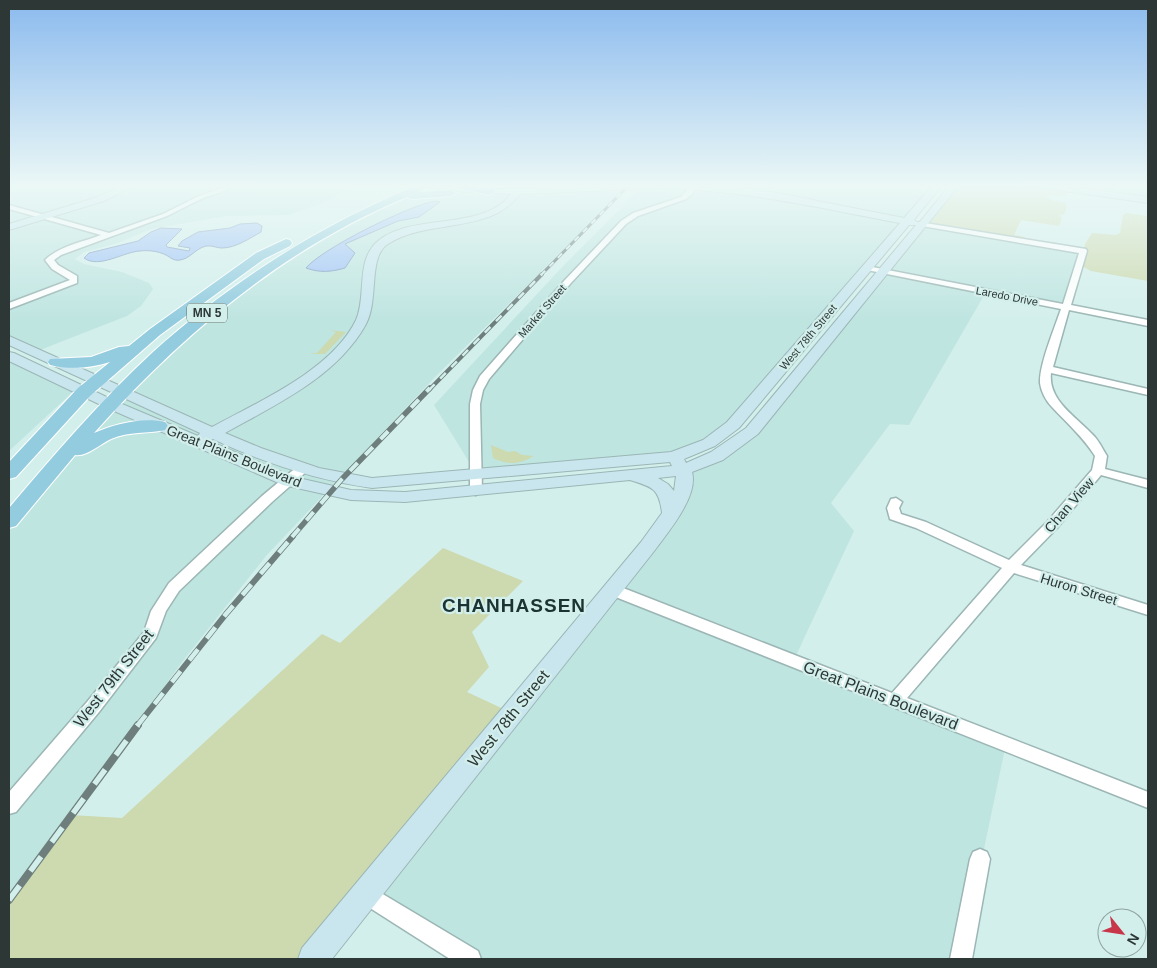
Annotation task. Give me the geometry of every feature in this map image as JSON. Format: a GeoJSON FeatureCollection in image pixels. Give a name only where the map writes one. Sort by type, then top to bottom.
{"type":"FeatureCollection","features":[{"type":"Feature","properties":{"kind":"main road","name":"MN 5"},"geometry":{"type":"LineString","coordinates":[[9,473],[84,392],[155,332],[260,256],[308,230]]}},
{"type":"Feature","properties":{"kind":"main road","name":"MN 5"},"geometry":{"type":"LineString","coordinates":[[9,521],[116,398],[163,352],[222,302],[271,266],[330,230]]}},
{"type":"Feature","properties":{"kind":"main road"},"geometry":{"type":"LineString","coordinates":[[56,362],[84,363],[106,358],[155,332]]}},
{"type":"Feature","properties":{"kind":"main road"},"geometry":{"type":"LineString","coordinates":[[46,477],[71,456],[100,436],[123,428],[159,426]]}},
{"type":"Feature","properties":{"kind":"street"},"geometry":{"type":"LineString","coordinates":[[94,230],[109,234]]}},
{"type":"Feature","properties":{"kind":"street"},"geometry":{"type":"LineString","coordinates":[[9,306],[74,281],[74,278],[55,267],[49,260],[73,247],[120,230]]}},
{"type":"Feature","properties":{"kind":"street"},"geometry":{"type":"LineString","coordinates":[[196,442],[294,386],[340,350],[358,328],[363,316],[368,299],[370,262],[376,248],[382,242],[407,230]]}},
{"type":"Feature","properties":{"kind":"street","name":"Market Street"},"geometry":{"type":"LineString","coordinates":[[476,483],[475,404],[478,390],[484,378],[574,275],[618,230]]}},
{"type":"Feature","properties":{"kind":"street","name":"West 78th Street"},"geometry":{"type":"LineString","coordinates":[[679,463],[733,425],[898,230]]}},
{"type":"Feature","properties":{"kind":"street","name":"West 78th Street"},"geometry":{"type":"LineString","coordinates":[[679,463],[717,456],[752,431],[917,230]]}},
{"type":"Feature","properties":{"kind":"street","name":"Chan View"},"geometry":{"type":"LineString","coordinates":[[896,700],[1011,567],[1052,525],[1098,471],[1101,456],[1090,437],[1054,403],[1047,392],[1045,382],[1047,369],[1084,251],[959,230]]}},
{"type":"Feature","properties":{"kind":"street","name":"Laredo Drive"},"geometry":{"type":"LineString","coordinates":[[866,268],[1148,323]]}},
{"type":"Feature","properties":{"kind":"street","name":"Great Plains Boulevard"},"geometry":{"type":"LineString","coordinates":[[9,340],[97,380],[116,398],[159,426],[196,442],[296,475]]}},
{"type":"Feature","properties":{"kind":"street","name":"Great Plains Boulevard"},"geometry":{"type":"LineString","coordinates":[[9,356],[84,392],[116,398],[212,433],[331,492],[369,497],[405,497],[476,483],[679,463]]}},
{"type":"Feature","properties":{"kind":"street"},"geometry":{"type":"LineString","coordinates":[[1047,369],[1148,392]]}},
{"type":"Feature","properties":{"kind":"street","name":"West 78th Street"},"geometry":{"type":"LineString","coordinates":[[313,959],[648,546],[683,490],[686,480],[679,463]]}},
{"type":"Feature","properties":{"kind":"street","name":"Great Plains Boulevard"},"geometry":{"type":"LineString","coordinates":[[476,483],[626,477],[679,463]]}},
{"type":"Feature","properties":{"kind":"street"},"geometry":{"type":"LineString","coordinates":[[1098,471],[1148,484]]}},
{"type":"Feature","properties":{"kind":"street","name":"West 79th Street"},"geometry":{"type":"LineString","coordinates":[[9,806],[93,707],[151,634],[159,611],[174,587],[267,499],[296,475]]}},
{"type":"Feature","properties":{"kind":"street"},"geometry":{"type":"LineString","coordinates":[[626,477],[644,479],[663,488],[670,499],[671,512]]}},
{"type":"Feature","properties":{"kind":"street","name":"Huron Street"},"geometry":{"type":"LineString","coordinates":[[896,502],[893,508],[895,516],[1011,567],[1148,610]]}},
{"type":"Feature","properties":{"kind":"street","name":"Great Plains Boulevard"},"geometry":{"type":"LineString","coordinates":[[613,590],[1148,800]]}},
{"type":"Feature","properties":{"kind":"street"},"geometry":{"type":"LineString","coordinates":[[960,959],[980,859]]}},
{"type":"Feature","properties":{"kind":"street"},"geometry":{"type":"LineString","coordinates":[[366,894],[470,959]]}},
{"type":"Feature","properties":{"kind":"shaded area"},"geometry":{"type":"Polygon","coordinates":[[[9,230],[148,230],[118,243],[84,252],[75,259],[84,264],[122,272],[149,283],[153,289],[141,306],[127,316],[35,352],[9,340],[9,230]]]}},
{"type":"Feature","properties":{"kind":"shaded area"},"geometry":{"type":"Polygon","coordinates":[[[339,230],[583,230],[437,375],[266,556],[182,662],[9,905],[9,524],[122,392],[271,266],[339,230]]]}},
{"type":"Feature","properties":{"kind":"shaded area"},"geometry":{"type":"Polygon","coordinates":[[[599,230],[898,230],[712,441],[674,457],[477,475],[434,405],[599,230]]]}},
{"type":"Feature","properties":{"kind":"shaded area"},"geometry":{"type":"Polygon","coordinates":[[[917,230],[959,230],[1083,251],[1067,307],[986,292],[909,425],[890,424],[831,503],[854,531],[794,660],[1006,744],[961,959],[470,959],[366,894],[683,490],[684,475],[729,449],[917,230]]]}},
{"type":"Feature","properties":{"kind":"shaded area"},"geometry":{"type":"Polygon","coordinates":[[[9,356],[76,389],[9,451],[9,356]]]}},
{"type":"Feature","properties":{"kind":"green space"},"geometry":{"type":"Polygon","coordinates":[[[959,230],[1016,230],[1014,235],[1025,237],[1023,241],[959,230]]]}},
{"type":"Feature","properties":{"kind":"green space"},"geometry":{"type":"Polygon","coordinates":[[[1120,230],[1148,230],[1148,281],[1091,271],[1080,265],[1085,244],[1092,233],[1116,235],[1120,233],[1120,230]]]}},
{"type":"Feature","properties":{"kind":"green space"},"geometry":{"type":"Polygon","coordinates":[[[330,330],[346,332],[325,354],[308,354],[317,353],[336,332],[330,330]]]}},
{"type":"Feature","properties":{"kind":"green space"},"geometry":{"type":"Polygon","coordinates":[[[491,445],[508,452],[515,451],[522,455],[534,456],[514,463],[504,462],[493,458],[491,445]]]}},
{"type":"Feature","properties":{"kind":"green space"},"geometry":{"type":"Polygon","coordinates":[[[443,548],[523,581],[472,632],[489,667],[467,692],[512,713],[313,959],[9,959],[9,905],[71,815],[122,818],[322,634],[340,643],[443,548]]]}},
{"type":"Feature","properties":{"kind":"water"},"geometry":{"type":"Polygon","coordinates":[[[156,230],[181,230],[166,245],[167,247],[189,251],[190,248],[178,246],[182,241],[198,232],[261,230],[243,242],[227,248],[206,246],[180,260],[174,260],[153,251],[133,252],[97,262],[84,258],[89,253],[138,241],[156,230]]]}},
{"type":"Feature","properties":{"kind":"water"},"geometry":{"type":"Polygon","coordinates":[[[365,230],[377,230],[345,244],[355,253],[345,268],[316,271],[306,268],[329,250],[365,230]]]}},
{"type":"Feature","properties":{"kind":"railway"},"geometry":{"type":"LineString","coordinates":[[541,275],[585,230]]}},
{"type":"Feature","properties":{"kind":"railway"},"geometry":{"type":"LineString","coordinates":[[429,390],[542,274]]}},
{"type":"Feature","properties":{"kind":"railway"},"geometry":{"type":"LineString","coordinates":[[292,537],[342,479],[430,388]]}},
{"type":"Feature","properties":{"kind":"railway"},"geometry":{"type":"LineString","coordinates":[[137,726],[226,614],[293,536]]}},
{"type":"Feature","properties":{"kind":"railway"},"geometry":{"type":"LineString","coordinates":[[9,900],[138,725]]}},
{"type":"Feature","properties":{"kind":"district","name":"CHANHASSEN"},"geometry":{"type":"Point","coordinates":[514,605]}}]}
